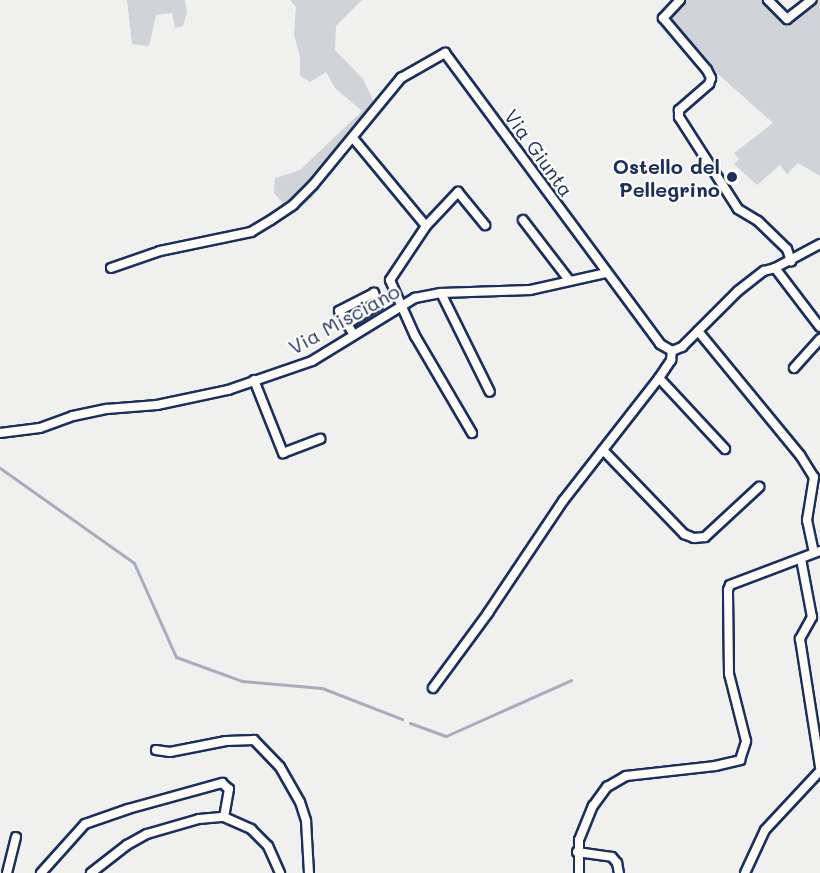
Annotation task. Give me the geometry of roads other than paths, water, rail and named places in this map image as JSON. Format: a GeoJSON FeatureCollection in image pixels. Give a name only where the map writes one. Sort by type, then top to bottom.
{"type":"FeatureCollection","features":[{"type":"Feature","properties":{"kind":"street"},"geometry":{"type":"LineString","coordinates":[[680,0],[663,18],[707,70],[711,78],[709,84],[679,110],[679,117],[738,209],[758,221],[787,249],[791,261]]}},
{"type":"Feature","properties":{"kind":"street"},"geometry":{"type":"LineString","coordinates":[[768,0],[787,18],[811,0]]}},
{"type":"Feature","properties":{"kind":"street","name":"Via Giunta"},"geometry":{"type":"LineString","coordinates":[[353,138],[401,78],[445,53],[606,273]]}},
{"type":"Feature","properties":{"kind":"street"},"geometry":{"type":"LineString","coordinates":[[111,268],[160,251],[250,232],[293,205],[353,138],[426,226]]}},
{"type":"Feature","properties":{"kind":"street"},"geometry":{"type":"LineString","coordinates":[[472,434],[400,306],[390,280],[426,226],[458,192],[485,225]]}},
{"type":"Feature","properties":{"kind":"street"},"geometry":{"type":"LineString","coordinates":[[523,219],[569,280]]}},
{"type":"Feature","properties":{"kind":"street"},"geometry":{"type":"LineString","coordinates":[[433,688],[488,613],[545,526],[659,378],[671,360],[672,351],[698,331],[738,291],[764,272],[791,261],[820,244]]}},
{"type":"Feature","properties":{"kind":"street"},"geometry":{"type":"LineString","coordinates":[[776,268],[820,327]]}},
{"type":"Feature","properties":{"kind":"street"},"geometry":{"type":"LineString","coordinates":[[606,273],[660,344],[672,351]]}},
{"type":"Feature","properties":{"kind":"street","name":"Via Misciano"},"geometry":{"type":"LineString","coordinates":[[0,433],[40,428],[73,416],[107,409],[157,405],[228,390],[312,361],[415,298],[441,293],[509,292],[606,273]]}},
{"type":"Feature","properties":{"kind":"street"},"geometry":{"type":"LineString","coordinates":[[347,324],[378,305],[374,293],[339,311],[347,324],[354,335]]}},
{"type":"Feature","properties":{"kind":"street"},"geometry":{"type":"LineString","coordinates":[[441,293],[490,392]]}},
{"type":"Feature","properties":{"kind":"street"},"geometry":{"type":"LineString","coordinates":[[579,873],[577,852],[579,840],[593,806],[607,787],[626,776],[714,766],[740,760],[746,741],[729,674],[728,590],[730,585],[817,552],[807,520],[814,477],[800,455],[698,331]]}},
{"type":"Feature","properties":{"kind":"street"},"geometry":{"type":"LineString","coordinates":[[794,368],[820,339]]}},
{"type":"Feature","properties":{"kind":"street"},"geometry":{"type":"LineString","coordinates":[[659,378],[725,449]]}},
{"type":"Feature","properties":{"kind":"street"},"geometry":{"type":"LineString","coordinates":[[254,380],[283,453],[320,439]]}},
{"type":"Feature","properties":{"kind":"street"},"geometry":{"type":"LineString","coordinates":[[603,450],[684,534],[694,538],[705,537],[759,487]]}},
{"type":"Feature","properties":{"kind":"street"},"geometry":{"type":"LineString","coordinates":[[744,873],[765,830],[820,769],[800,639],[812,617],[801,559]]}},
{"type":"Feature","properties":{"kind":"street"},"geometry":{"type":"LineString","coordinates":[[156,750],[170,752],[226,741],[254,740],[280,767],[300,802],[306,821],[309,873]]}},
{"type":"Feature","properties":{"kind":"street"},"geometry":{"type":"LineString","coordinates":[[41,873],[85,824],[128,809],[222,783],[229,789],[224,818]]}},
{"type":"Feature","properties":{"kind":"street"},"geometry":{"type":"LineString","coordinates":[[91,873],[147,834],[199,819],[224,818],[251,829],[260,837],[268,846],[280,873]]}},
{"type":"Feature","properties":{"kind":"street"},"geometry":{"type":"LineString","coordinates":[[7,873],[16,837]]}},
{"type":"Feature","properties":{"kind":"street"},"geometry":{"type":"LineString","coordinates":[[577,852],[612,857],[617,863],[619,873]]}},
{"type":"Feature","properties":{"kind":"waterway"},"geometry":{"type":"LineString","coordinates":[[0,468],[134,563],[176,657],[242,681],[322,688],[402,719]]}},
{"type":"Feature","properties":{"kind":"waterway"},"geometry":{"type":"LineString","coordinates":[[410,723],[446,736],[571,680]]}},
{"type":"Feature","properties":{"kind":"place","name":"Ostello del Pellegrino"},"geometry":{"type":"Point","coordinates":[732,177]}}]}
